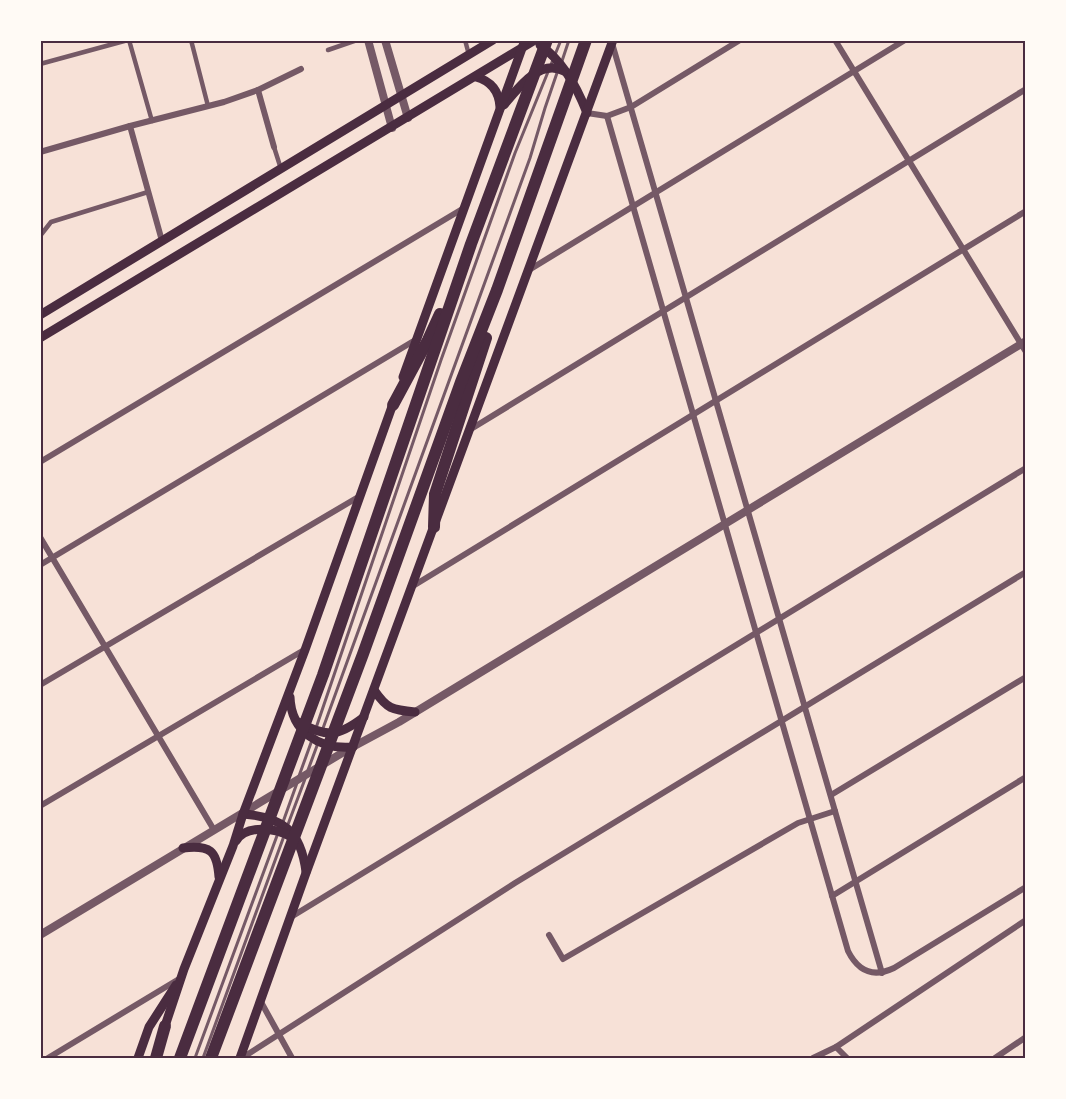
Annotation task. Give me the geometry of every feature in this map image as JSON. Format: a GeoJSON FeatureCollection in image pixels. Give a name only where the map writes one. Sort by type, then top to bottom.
{"type":"FeatureCollection","features":[{"type":"Feature","properties":{"kind":"highway"},"geometry":{"type":"LineString","coordinates":[[180,1059],[323,675],[471,244],[547,40]]}},
{"type":"Feature","properties":{"kind":"highway"},"geometry":{"type":"LineString","coordinates":[[211,1059],[497,290],[586,40]]}},
{"type":"Feature","properties":{"kind":"highway"},"geometry":{"type":"LineString","coordinates":[[393,405],[428,340],[471,244]]}},
{"type":"Feature","properties":{"kind":"highway"},"geometry":{"type":"LineString","coordinates":[[434,526],[435,494],[485,340],[488,314]]}},
{"type":"Feature","properties":{"kind":"highway"},"geometry":{"type":"LineString","coordinates":[[156,1059],[165,1026]]}},
{"type":"Feature","properties":{"kind":"main road"},"geometry":{"type":"LineString","coordinates":[[40,315],[493,40]]}},
{"type":"Feature","properties":{"kind":"main road"},"geometry":{"type":"LineString","coordinates":[[40,338],[476,77],[524,44],[534,41],[548,50],[567,73],[587,113]]}},
{"type":"Feature","properties":{"kind":"main road"},"geometry":{"type":"LineString","coordinates":[[241,1059],[306,873],[530,270],[612,41]]}},
{"type":"Feature","properties":{"kind":"main road"},"geometry":{"type":"LineString","coordinates":[[165,1026],[180,978],[233,846],[524,44]]}},
{"type":"Feature","properties":{"kind":"main road"},"geometry":{"type":"LineString","coordinates":[[500,109],[537,72],[547,67],[557,68],[567,73]]}},
{"type":"Feature","properties":{"kind":"main road"},"geometry":{"type":"LineString","coordinates":[[476,77],[495,88],[500,109]]}},
{"type":"Feature","properties":{"kind":"main road"},"geometry":{"type":"LineString","coordinates":[[374,690],[383,703],[394,710],[415,712]]}},
{"type":"Feature","properties":{"kind":"main road"},"geometry":{"type":"LineString","coordinates":[[290,691],[291,709],[303,732],[317,742],[334,748],[353,747]]}},
{"type":"Feature","properties":{"kind":"main road"},"geometry":{"type":"LineString","coordinates":[[296,721],[319,733],[328,734],[351,727],[364,717]]}},
{"type":"Feature","properties":{"kind":"main road"},"geometry":{"type":"LineString","coordinates":[[243,814],[277,821],[291,831],[303,854],[306,873]]}},
{"type":"Feature","properties":{"kind":"main road"},"geometry":{"type":"LineString","coordinates":[[233,846],[238,837],[262,830],[281,831],[298,842]]}},
{"type":"Feature","properties":{"kind":"main road"},"geometry":{"type":"LineString","coordinates":[[183,848],[198,846],[212,851],[217,858],[219,880]]}},
{"type":"Feature","properties":{"kind":"main road"},"geometry":{"type":"LineString","coordinates":[[138,1059],[149,1027],[180,978]]}},
{"type":"Feature","properties":{"kind":"street"},"geometry":{"type":"LineString","coordinates":[[40,64],[128,40],[152,121]]}},
{"type":"Feature","properties":{"kind":"street"},"geometry":{"type":"LineString","coordinates":[[191,40],[208,106]]}},
{"type":"Feature","properties":{"kind":"street"},"geometry":{"type":"LineString","coordinates":[[328,50],[357,40]]}},
{"type":"Feature","properties":{"kind":"street"},"geometry":{"type":"LineString","coordinates":[[368,40],[392,128]]}},
{"type":"Feature","properties":{"kind":"street"},"geometry":{"type":"LineString","coordinates":[[385,40],[408,118]]}},
{"type":"Feature","properties":{"kind":"street"},"geometry":{"type":"LineString","coordinates":[[465,40],[469,55]]}},
{"type":"Feature","properties":{"kind":"street"},"geometry":{"type":"LineString","coordinates":[[587,113],[608,116],[631,107],[740,40]]}},
{"type":"Feature","properties":{"kind":"street"},"geometry":{"type":"LineString","coordinates":[[40,935],[1024,346],[835,40]]}},
{"type":"Feature","properties":{"kind":"street"},"geometry":{"type":"LineString","coordinates":[[530,270],[906,40]]}},
{"type":"Feature","properties":{"kind":"street"},"geometry":{"type":"LineString","coordinates":[[612,41],[882,973]]}},
{"type":"Feature","properties":{"kind":"street"},"geometry":{"type":"LineString","coordinates":[[40,152],[208,106],[258,90],[302,69]]}},
{"type":"Feature","properties":{"kind":"street"},"geometry":{"type":"LineString","coordinates":[[471,429],[1026,89]]}},
{"type":"Feature","properties":{"kind":"street"},"geometry":{"type":"LineString","coordinates":[[258,90],[281,169]]}},
{"type":"Feature","properties":{"kind":"street"},"geometry":{"type":"LineString","coordinates":[[608,116],[809,819],[848,951],[853,961],[864,969],[882,973],[894,968],[1026,887]]}},
{"type":"Feature","properties":{"kind":"street"},"geometry":{"type":"LineString","coordinates":[[130,126],[162,241]]}},
{"type":"Feature","properties":{"kind":"street"},"geometry":{"type":"LineString","coordinates":[[40,236],[51,222],[148,192]]}},
{"type":"Feature","properties":{"kind":"street"},"geometry":{"type":"LineString","coordinates":[[40,462],[464,208]]}},
{"type":"Feature","properties":{"kind":"street"},"geometry":{"type":"LineString","coordinates":[[412,586],[1026,211]]}},
{"type":"Feature","properties":{"kind":"street"},"geometry":{"type":"LineString","coordinates":[[40,565],[417,338]]}},
{"type":"Feature","properties":{"kind":"street"},"geometry":{"type":"LineString","coordinates":[[290,917],[1026,468]]}},
{"type":"Feature","properties":{"kind":"street"},"geometry":{"type":"LineString","coordinates":[[40,686],[360,496]]}},
{"type":"Feature","properties":{"kind":"street"},"geometry":{"type":"LineString","coordinates":[[40,537],[214,830]]}},
{"type":"Feature","properties":{"kind":"street"},"geometry":{"type":"LineString","coordinates":[[241,1059],[515,883],[1026,572]]}},
{"type":"Feature","properties":{"kind":"street"},"geometry":{"type":"LineString","coordinates":[[40,806],[305,650]]}},
{"type":"Feature","properties":{"kind":"street"},"geometry":{"type":"LineString","coordinates":[[831,795],[1026,676]]}},
{"type":"Feature","properties":{"kind":"street"},"geometry":{"type":"LineString","coordinates":[[832,896],[1026,777]]}},
{"type":"Feature","properties":{"kind":"street"},"geometry":{"type":"LineString","coordinates":[[549,935],[563,959],[809,819],[836,811]]}},
{"type":"Feature","properties":{"kind":"street"},"geometry":{"type":"LineString","coordinates":[[813,1059],[836,1047],[1026,920]]}},
{"type":"Feature","properties":{"kind":"street"},"geometry":{"type":"LineString","coordinates":[[48,1059],[180,978]]}},
{"type":"Feature","properties":{"kind":"street"},"geometry":{"type":"LineString","coordinates":[[261,1002],[292,1059]]}},
{"type":"Feature","properties":{"kind":"street"},"geometry":{"type":"LineString","coordinates":[[995,1059],[1026,1037]]}},
{"type":"Feature","properties":{"kind":"street"},"geometry":{"type":"LineString","coordinates":[[836,1047],[847,1059]]}},
{"type":"Feature","properties":{"kind":"lane"},"geometry":{"type":"LineString","coordinates":[[195,1059],[319,722],[441,360],[515,153],[561,40]]}},
{"type":"Feature","properties":{"kind":"lane"},"geometry":{"type":"LineString","coordinates":[[203,1059],[530,158],[569,40]]}}]}
